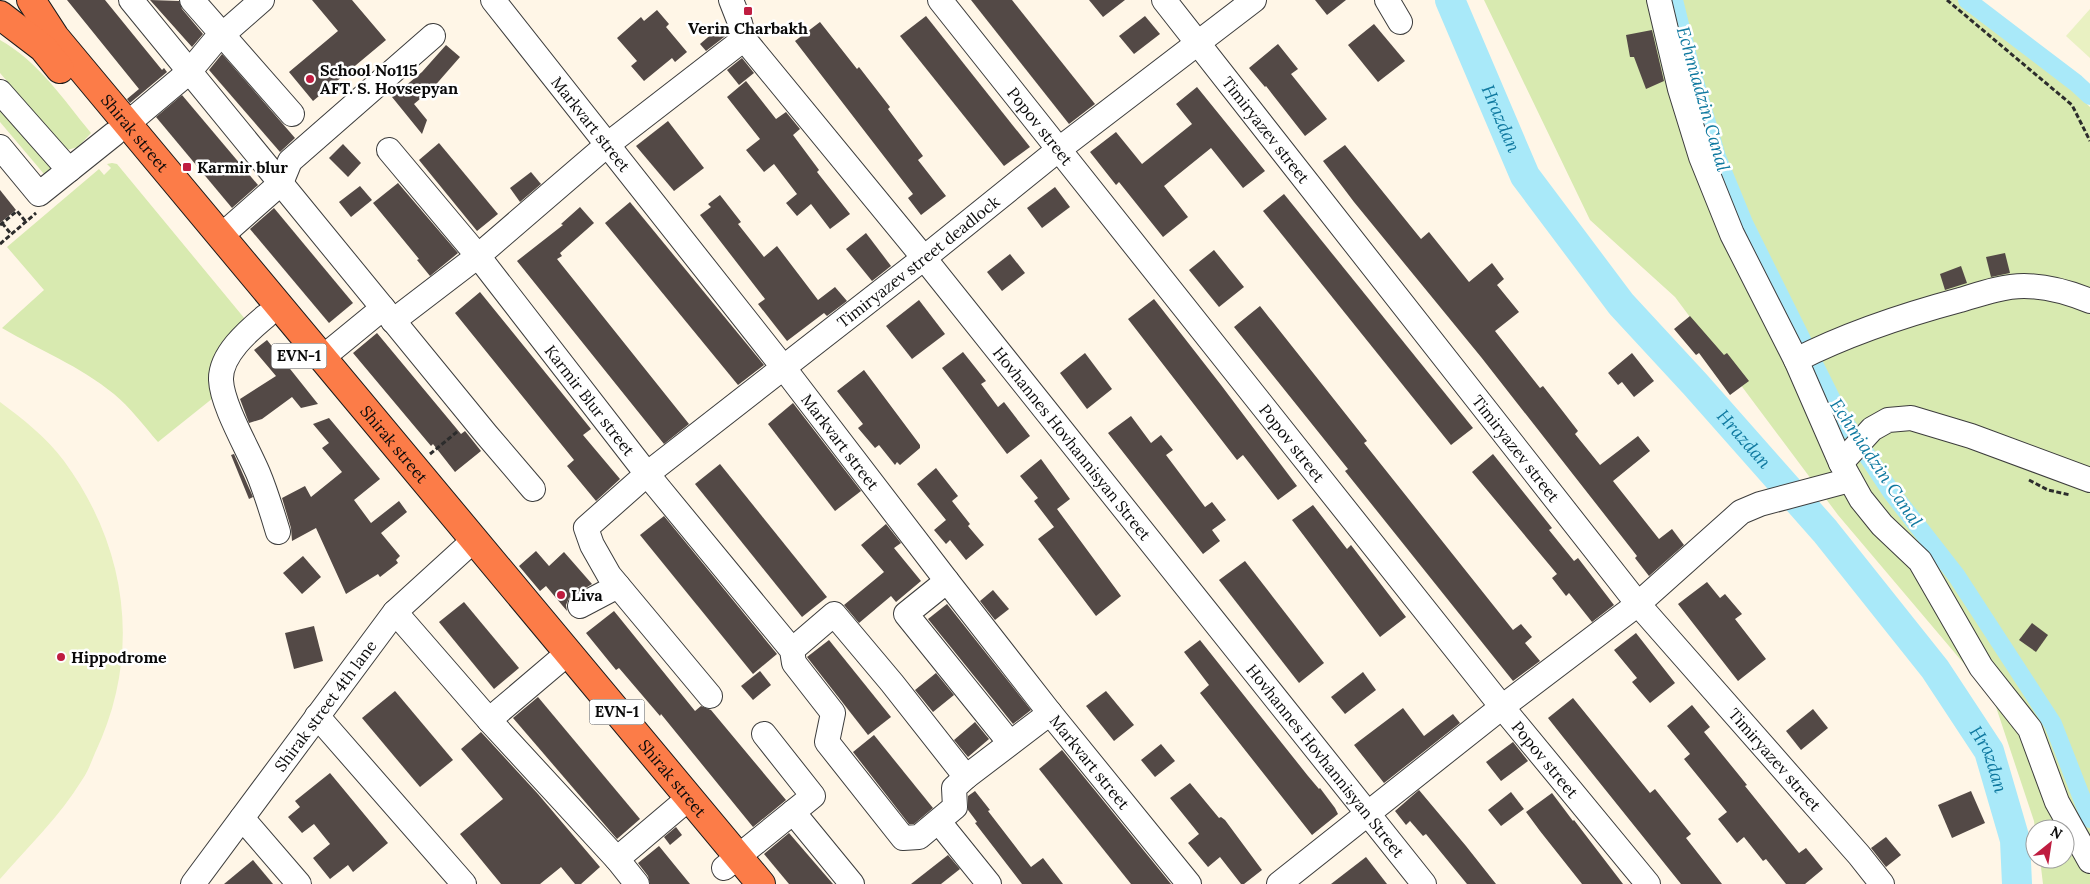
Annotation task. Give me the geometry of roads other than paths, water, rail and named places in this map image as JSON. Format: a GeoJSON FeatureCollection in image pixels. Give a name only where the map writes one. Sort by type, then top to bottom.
{"type":"FeatureCollection","features":[{"type":"Feature","properties":{"kind":"highway","name":"Shirak street"},"geometry":{"type":"LineString","coordinates":[[31,0],[120,129],[266,316],[468,546],[682,804],[733,869],[760,884]]}},
{"type":"Feature","properties":{"kind":"highway","name":"Shirak street"},"geometry":{"type":"LineString","coordinates":[[0,15],[42,48],[221,236],[322,358],[468,546]]}},
{"type":"Feature","properties":{"kind":"street"},"geometry":{"type":"LineString","coordinates":[[131,0],[473,418],[533,488]]}},
{"type":"Feature","properties":{"kind":"street"},"geometry":{"type":"LineString","coordinates":[[192,0],[292,114]]}},
{"type":"Feature","properties":{"kind":"street"},"geometry":{"type":"LineString","coordinates":[[0,147],[39,194],[190,72],[222,35],[262,0]]}},
{"type":"Feature","properties":{"kind":"street","name":"Markvart street"},"geometry":{"type":"LineString","coordinates":[[493,0],[783,367],[1050,713],[1189,884]]}},
{"type":"Feature","properties":{"kind":"street","name":"Hovhannes Hovhannisyan Street"},"geometry":{"type":"LineString","coordinates":[[731,0],[744,39],[924,258],[1282,709],[1424,884]]}},
{"type":"Feature","properties":{"kind":"street","name":"Popov street"},"geometry":{"type":"LineString","coordinates":[[940,0],[1502,707],[1648,884]]}},
{"type":"Feature","properties":{"kind":"street","name":"Timiryazev street"},"geometry":{"type":"LineString","coordinates":[[1164,0],[1638,604],[1859,854],[1882,884]]}},
{"type":"Feature","properties":{"kind":"street","name":"Timiryazev street deadlock"},"geometry":{"type":"LineString","coordinates":[[618,586],[601,563],[586,528],[647,474],[924,258],[1058,150],[1254,0]]}},
{"type":"Feature","properties":{"kind":"street"},"geometry":{"type":"LineString","coordinates":[[1387,0],[1400,22]]}},
{"type":"Feature","properties":{"kind":"street"},"geometry":{"type":"LineString","coordinates":[[1659,0],[1680,89],[1701,157],[1732,234],[1796,360],[1845,471],[1861,499],[1882,525],[1920,561],[1981,666],[2030,729],[2057,802],[2090,861]]}},
{"type":"Feature","properties":{"kind":"street"},"geometry":{"type":"LineString","coordinates":[[221,236],[281,183],[290,162],[433,36]]}},
{"type":"Feature","properties":{"kind":"street"},"geometry":{"type":"LineString","coordinates":[[322,358],[478,256],[607,145],[744,39]]}},
{"type":"Feature","properties":{"kind":"street"},"geometry":{"type":"LineString","coordinates":[[0,92],[69,170]]}},
{"type":"Feature","properties":{"kind":"street","name":"Karmir Blur street"},"geometry":{"type":"LineString","coordinates":[[389,150],[478,256],[647,474],[792,650],[794,663],[833,714],[827,742],[903,838],[919,837],[939,822]]}},
{"type":"Feature","properties":{"kind":"street"},"geometry":{"type":"LineString","coordinates":[[1796,360],[1819,348],[1895,318],[1989,292],[2022,286],[2050,288],[2090,301]]}},
{"type":"Feature","properties":{"kind":"street"},"geometry":{"type":"LineString","coordinates":[[266,316],[240,338],[227,358],[221,380],[228,407],[259,474],[278,532]]}},
{"type":"Feature","properties":{"kind":"street"},"geometry":{"type":"LineString","coordinates":[[1279,884],[1502,707],[1638,604],[1741,512],[1760,504],[1825,486],[1845,471],[1872,429],[1888,420],[1912,418],[1970,436],[2090,480]]}},
{"type":"Feature","properties":{"kind":"street","name":"Shirak street 4th lane"},"geometry":{"type":"LineString","coordinates":[[192,884],[395,612],[468,546]]}},
{"type":"Feature","properties":{"kind":"street"},"geometry":{"type":"LineString","coordinates":[[947,581],[906,614],[1010,743]]}},
{"type":"Feature","properties":{"kind":"street"},"geometry":{"type":"LineString","coordinates":[[580,606],[618,586],[710,696]]}},
{"type":"Feature","properties":{"kind":"street"},"geometry":{"type":"LineString","coordinates":[[395,612],[489,720],[637,884]]}},
{"type":"Feature","properties":{"kind":"street"},"geometry":{"type":"LineString","coordinates":[[792,650],[834,614],[966,776]]}},
{"type":"Feature","properties":{"kind":"street"},"geometry":{"type":"LineString","coordinates":[[489,720],[562,659]]}},
{"type":"Feature","properties":{"kind":"street"},"geometry":{"type":"LineString","coordinates":[[989,884],[939,822],[955,807],[954,788],[966,776],[1050,713]]}},
{"type":"Feature","properties":{"kind":"street"},"geometry":{"type":"LineString","coordinates":[[317,716],[464,884]]}},
{"type":"Feature","properties":{"kind":"street"},"geometry":{"type":"LineString","coordinates":[[733,869],[793,812],[813,796],[764,734]]}},
{"type":"Feature","properties":{"kind":"street"},"geometry":{"type":"LineString","coordinates":[[616,859],[682,804]]}},
{"type":"Feature","properties":{"kind":"street"},"geometry":{"type":"LineString","coordinates":[[793,812],[852,884]]}},
{"type":"Feature","properties":{"kind":"street"},"geometry":{"type":"LineString","coordinates":[[242,818],[299,884]]}},
{"type":"Feature","properties":{"kind":"waterway","name":"Hrazdan"},"geometry":{"type":"LineString","coordinates":[[1450,0],[1525,176],[1621,304],[1695,384],[1825,531],[1935,669],[1989,751],[2015,840],[2017,884]]}},
{"type":"Feature","properties":{"kind":"waterway","name":"Echmiadzin Canal"},"geometry":{"type":"LineString","coordinates":[[1674,0],[1689,61],[1717,157],[1744,223],[1838,412],[1892,493],[1956,575],[2053,724],[2090,819]]}},
{"type":"Feature","properties":{"kind":"waterway"},"geometry":{"type":"LineString","coordinates":[[1967,0],[2076,83],[2090,96]]}},
{"type":"Feature","properties":{"kind":"place","name":"Verin Charbakh"},"geometry":{"type":"Point","coordinates":[748,11]}},
{"type":"Feature","properties":{"kind":"place","name":"School No115 AFT. S. Hovsepyan"},"geometry":{"type":"Point","coordinates":[310,79]}},
{"type":"Feature","properties":{"kind":"place","name":"Karmir blur"},"geometry":{"type":"Point","coordinates":[187,167]}},
{"type":"Feature","properties":{"kind":"place","name":"Liva"},"geometry":{"type":"Point","coordinates":[561,595]}},
{"type":"Feature","properties":{"kind":"place","name":"Hippodrome"},"geometry":{"type":"Point","coordinates":[61,657]}}]}
